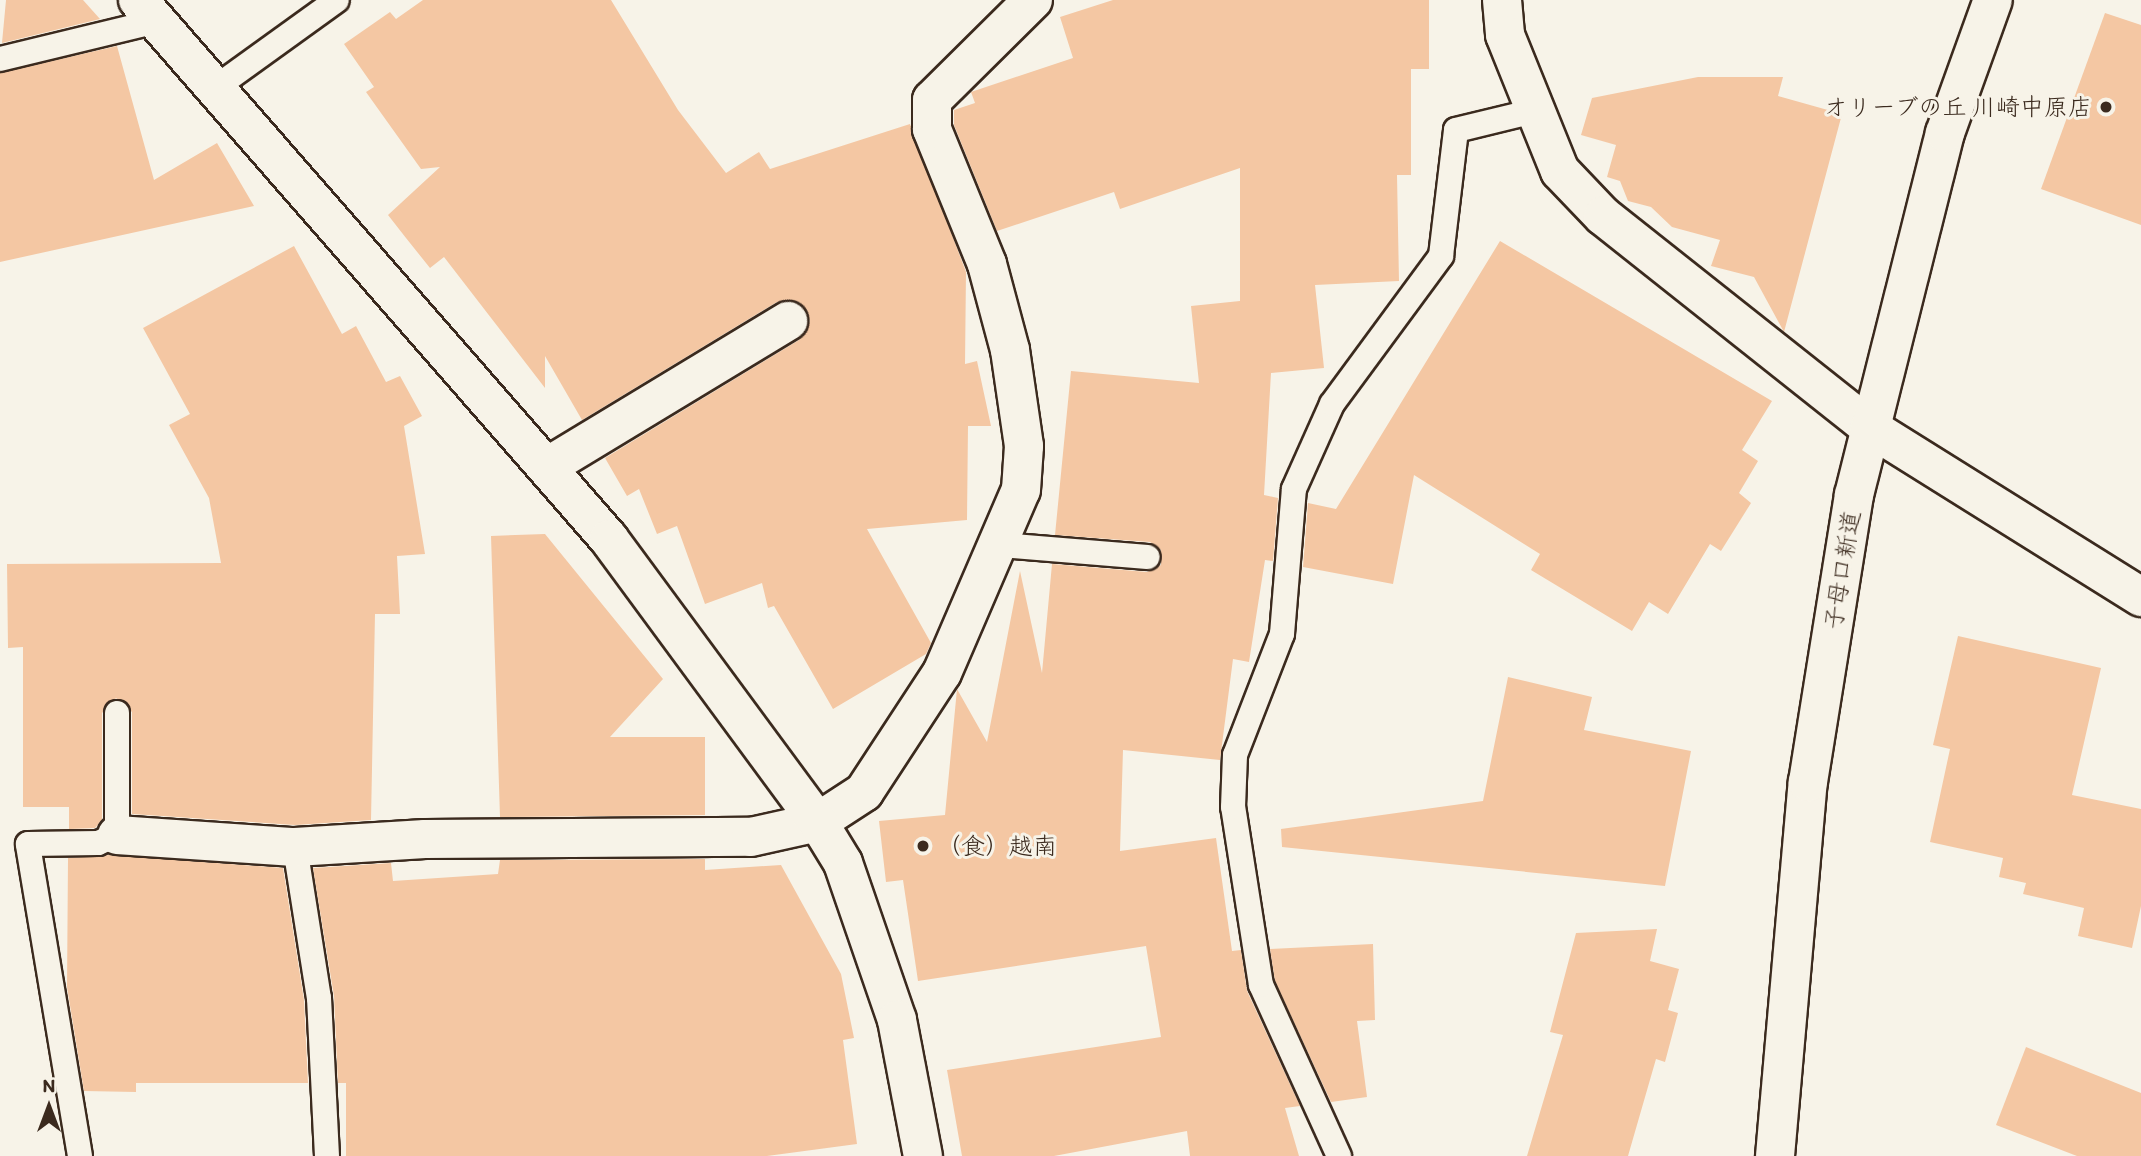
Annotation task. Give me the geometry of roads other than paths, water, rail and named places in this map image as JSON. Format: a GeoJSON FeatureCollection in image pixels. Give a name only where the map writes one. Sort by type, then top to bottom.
{"type":"FeatureCollection","features":[{"type":"Feature","properties":{"kind":"street"},"geometry":{"type":"LineString","coordinates":[[117,835],[295,847],[425,839],[751,837],[818,822],[864,792],[942,673],[1001,545],[1021,490],[1019,392],[987,264],[932,129],[932,100],[1033,0]]}},
{"type":"Feature","properties":{"kind":"street"},"geometry":{"type":"LineString","coordinates":[[1502,0],[1506,35],[1560,171],[1603,216],[1869,427],[2141,597]]}},
{"type":"Feature","properties":{"kind":"street","name":"子母口新道"},"geometry":{"type":"LineString","coordinates":[[1774,1156],[1808,782],[1869,427],[1945,133],[1993,0]]}},
{"type":"Feature","properties":{"kind":"street"},"geometry":{"type":"LineString","coordinates":[[148,11],[609,539],[818,822],[843,863],[897,1020],[923,1156]]}},
{"type":"Feature","properties":{"kind":"street"},"geometry":{"type":"LineString","coordinates":[[547,467],[788,321]]}},
{"type":"Feature","properties":{"kind":"lane"},"geometry":{"type":"LineString","coordinates":[[215,88],[337,0]]}},
{"type":"Feature","properties":{"kind":"lane"},"geometry":{"type":"LineString","coordinates":[[0,59],[148,11]]}},
{"type":"Feature","properties":{"kind":"lane"},"geometry":{"type":"LineString","coordinates":[[1339,1156],[1261,985],[1233,807],[1235,755],[1282,634],[1294,489],[1332,404],[1441,256],[1456,130],[1534,111]]}},
{"type":"Feature","properties":{"kind":"lane"},"geometry":{"type":"LineString","coordinates":[[1001,545],[1148,558]]}},
{"type":"Feature","properties":{"kind":"lane"},"geometry":{"type":"LineString","coordinates":[[80,1156],[28,844],[97,843],[117,835],[117,713]]}},
{"type":"Feature","properties":{"kind":"lane"},"geometry":{"type":"LineString","coordinates":[[295,847],[319,998],[327,1156]]}},
{"type":"Feature","properties":{"kind":"place","name":"オリーブの丘 川崎中原店"},"geometry":{"type":"Point","coordinates":[2106,107]}},
{"type":"Feature","properties":{"kind":"place","name":"（食）越南"},"geometry":{"type":"Point","coordinates":[923,846]}}]}
